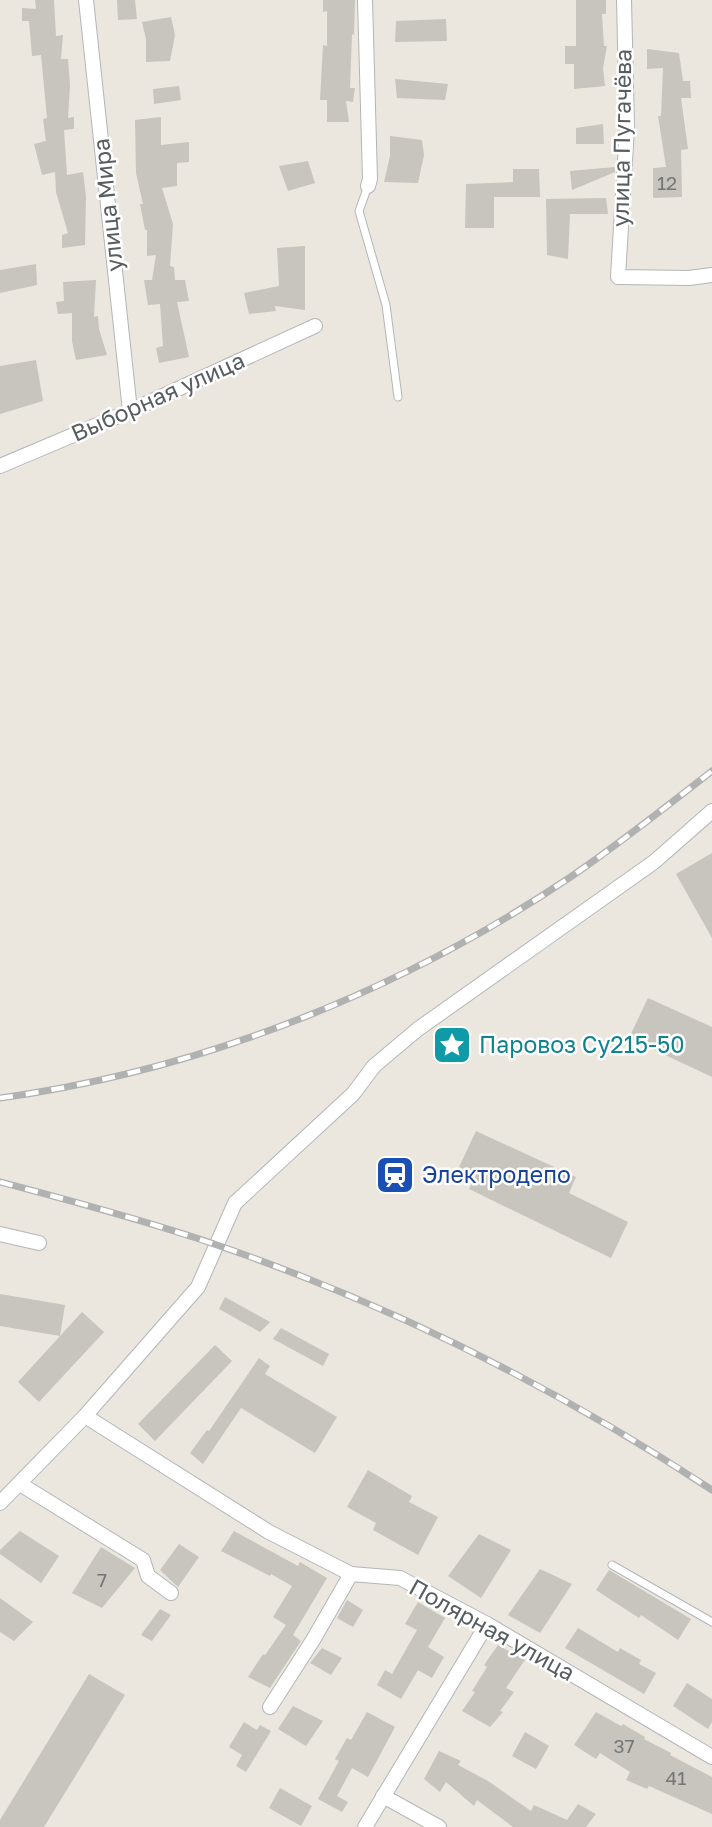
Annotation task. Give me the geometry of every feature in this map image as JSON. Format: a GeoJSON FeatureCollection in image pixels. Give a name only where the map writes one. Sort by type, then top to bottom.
{"type":"FeatureCollection","features":[{"type":"Feature","properties":{"kind":"street","name":"улица Мира"},"geometry":{"type":"LineString","coordinates":[[86,0],[131,411]]}},
{"type":"Feature","properties":{"kind":"street"},"geometry":{"type":"LineString","coordinates":[[365,0],[370,179],[368,186]]}},
{"type":"Feature","properties":{"kind":"street","name":"улица Пугачёва"},"geometry":{"type":"LineString","coordinates":[[624,0],[627,128],[618,277],[689,278],[712,275]]}},
{"type":"Feature","properties":{"kind":"street","name":"Выборная улица"},"geometry":{"type":"LineString","coordinates":[[0,466],[131,411],[315,326]]}},
{"type":"Feature","properties":{"kind":"street"},"geometry":{"type":"LineString","coordinates":[[0,1503],[85,1416],[198,1287],[235,1203],[353,1094],[374,1066],[418,1028],[654,862],[712,811]]}},
{"type":"Feature","properties":{"kind":"street"},"geometry":{"type":"LineString","coordinates":[[0,1234],[39,1243]]}},
{"type":"Feature","properties":{"kind":"street","name":"Полярная улица"},"geometry":{"type":"LineString","coordinates":[[85,1416],[269,1532],[351,1574],[400,1578],[487,1624],[712,1757]]}},
{"type":"Feature","properties":{"kind":"street"},"geometry":{"type":"LineString","coordinates":[[20,1484],[143,1560],[148,1576],[171,1593]]}},
{"type":"Feature","properties":{"kind":"street"},"geometry":{"type":"LineString","coordinates":[[270,1707],[351,1574]]}},
{"type":"Feature","properties":{"kind":"street"},"geometry":{"type":"LineString","coordinates":[[365,1827],[487,1624]]}},
{"type":"Feature","properties":{"kind":"street"},"geometry":{"type":"LineString","coordinates":[[383,1796],[439,1827]]}},
{"type":"Feature","properties":{"kind":"lane"},"geometry":{"type":"LineString","coordinates":[[368,186],[359,211],[386,305],[398,397]]}},
{"type":"Feature","properties":{"kind":"lane"},"geometry":{"type":"LineString","coordinates":[[612,1565],[712,1622]]}},
{"type":"Feature","properties":{"kind":"building"},"geometry":{"type":"Polygon","coordinates":[[[35,0],[54,0],[56,36],[63,35],[61,59],[68,59],[68,118],[74,117],[74,129],[64,130],[67,175],[83,172],[86,197],[85,245],[62,248],[62,235],[68,233],[56,192],[55,172],[42,175],[34,144],[46,141],[43,119],[47,118],[41,55],[32,56],[29,21],[22,21],[22,8],[36,9],[35,0]]]}},
{"type":"Feature","properties":{"kind":"building"},"geometry":{"type":"Polygon","coordinates":[[[117,0],[135,0],[137,19],[118,20],[117,0]]]}},
{"type":"Feature","properties":{"kind":"building"},"geometry":{"type":"Polygon","coordinates":[[[323,0],[355,0],[350,88],[355,88],[353,102],[346,101],[349,122],[327,122],[327,100],[320,100],[323,45],[327,46],[327,11],[323,12],[323,0]]]}},
{"type":"Feature","properties":{"kind":"building"},"geometry":{"type":"Polygon","coordinates":[[[576,0],[606,0],[606,14],[602,14],[604,46],[607,46],[603,68],[605,86],[574,89],[574,64],[565,64],[565,46],[576,46],[576,0]]]}},
{"type":"Feature","properties":{"kind":"building"},"geometry":{"type":"Polygon","coordinates":[[[171,17],[175,35],[170,61],[146,62],[146,39],[142,22],[171,17]]]}},
{"type":"Feature","properties":{"kind":"building"},"geometry":{"type":"Polygon","coordinates":[[[446,19],[447,41],[395,42],[396,21],[446,19]]]}},
{"type":"Feature","properties":{"kind":"building"},"geometry":{"type":"Polygon","coordinates":[[[647,49],[679,53],[683,81],[690,81],[691,98],[681,98],[688,149],[681,150],[682,197],[653,198],[653,168],[666,167],[658,116],[661,116],[663,68],[647,69],[647,49]]]}},
{"type":"Feature","properties":{"kind":"building"},"geometry":{"type":"Polygon","coordinates":[[[395,79],[448,84],[445,100],[397,98],[395,79]]]}},
{"type":"Feature","properties":{"kind":"building"},"geometry":{"type":"Polygon","coordinates":[[[179,86],[181,100],[154,104],[153,89],[179,86]]]}},
{"type":"Feature","properties":{"kind":"building"},"geometry":{"type":"Polygon","coordinates":[[[161,117],[161,145],[189,142],[189,162],[177,163],[177,186],[162,188],[173,224],[170,266],[174,267],[175,280],[185,280],[189,301],[177,302],[189,357],[159,363],[156,348],[163,346],[160,304],[148,305],[144,280],[152,280],[156,255],[147,256],[147,230],[136,173],[135,120],[161,117]]]}},
{"type":"Feature","properties":{"kind":"building"},"geometry":{"type":"Polygon","coordinates":[[[603,124],[604,144],[576,144],[576,128],[603,124]]]}},
{"type":"Feature","properties":{"kind":"building"},"geometry":{"type":"Polygon","coordinates":[[[390,136],[422,140],[424,155],[418,183],[384,182],[390,156],[390,136]]]}},
{"type":"Feature","properties":{"kind":"building"},"geometry":{"type":"Polygon","coordinates":[[[308,161],[315,183],[288,191],[279,166],[308,161]]]}},
{"type":"Feature","properties":{"kind":"building"},"geometry":{"type":"Polygon","coordinates":[[[615,167],[615,172],[572,190],[570,171],[615,167]]]}},
{"type":"Feature","properties":{"kind":"building"},"geometry":{"type":"Polygon","coordinates":[[[513,169],[539,169],[540,197],[494,197],[494,228],[465,228],[466,184],[513,182],[513,169]]]}},
{"type":"Feature","properties":{"kind":"building"},"geometry":{"type":"Polygon","coordinates":[[[606,198],[608,214],[570,214],[568,259],[547,255],[546,199],[606,198]]]}},
{"type":"Feature","properties":{"kind":"building"},"geometry":{"type":"Polygon","coordinates":[[[305,246],[305,310],[275,306],[276,311],[249,314],[244,293],[279,286],[277,248],[305,246]]]}},
{"type":"Feature","properties":{"kind":"building"},"geometry":{"type":"Polygon","coordinates":[[[36,264],[37,285],[0,293],[0,270],[36,264]]]}},
{"type":"Feature","properties":{"kind":"building"},"geometry":{"type":"Polygon","coordinates":[[[96,280],[94,317],[98,316],[107,355],[76,360],[72,341],[72,313],[58,314],[56,302],[64,301],[63,282],[96,280]]]}},
{"type":"Feature","properties":{"kind":"building"},"geometry":{"type":"Polygon","coordinates":[[[36,360],[43,401],[0,414],[0,366],[36,360]]]}},
{"type":"Feature","properties":{"kind":"building"},"geometry":{"type":"Polygon","coordinates":[[[712,853],[712,938],[676,874],[712,853]]]}},
{"type":"Feature","properties":{"kind":"building"},"geometry":{"type":"Polygon","coordinates":[[[648,998],[712,1027],[712,1077],[629,1038],[648,998]]]}},
{"type":"Feature","properties":{"kind":"building"},"geometry":{"type":"Polygon","coordinates":[[[476,1131],[576,1177],[569,1193],[628,1222],[611,1258],[469,1189],[476,1175],[459,1167],[476,1131]]]}},
{"type":"Feature","properties":{"kind":"building"},"geometry":{"type":"Polygon","coordinates":[[[0,1294],[65,1305],[60,1336],[0,1326],[0,1294]]]}},
{"type":"Feature","properties":{"kind":"building"},"geometry":{"type":"Polygon","coordinates":[[[225,1297],[270,1322],[260,1332],[219,1309],[225,1297]]]}},
{"type":"Feature","properties":{"kind":"building"},"geometry":{"type":"Polygon","coordinates":[[[82,1312],[104,1332],[39,1402],[18,1382],[82,1312]]]}},
{"type":"Feature","properties":{"kind":"building"},"geometry":{"type":"Polygon","coordinates":[[[281,1328],[329,1354],[323,1366],[273,1339],[281,1328]]]}},
{"type":"Feature","properties":{"kind":"building"},"geometry":{"type":"Polygon","coordinates":[[[215,1345],[232,1361],[155,1441],[138,1424],[215,1345]]]}},
{"type":"Feature","properties":{"kind":"building"},"geometry":{"type":"Polygon","coordinates":[[[259,1358],[270,1366],[265,1374],[337,1417],[315,1453],[241,1408],[203,1464],[190,1453],[207,1430],[209,1431],[259,1358]]]}},
{"type":"Feature","properties":{"kind":"building"},"geometry":{"type":"Polygon","coordinates":[[[368,1470],[412,1496],[409,1502],[438,1517],[418,1555],[373,1530],[376,1523],[347,1507],[368,1470]]]}},
{"type":"Feature","properties":{"kind":"building"},"geometry":{"type":"Polygon","coordinates":[[[20,1531],[59,1556],[41,1583],[0,1554],[0,1550],[20,1531]]]}},
{"type":"Feature","properties":{"kind":"building"},"geometry":{"type":"Polygon","coordinates":[[[234,1531],[298,1566],[300,1562],[327,1578],[293,1635],[301,1641],[270,1688],[248,1677],[286,1625],[273,1617],[292,1586],[221,1551],[234,1531]]]}},
{"type":"Feature","properties":{"kind":"building"},"geometry":{"type":"Polygon","coordinates":[[[479,1534],[511,1550],[481,1598],[448,1576],[479,1534]]]}},
{"type":"Feature","properties":{"kind":"building"},"geometry":{"type":"Polygon","coordinates":[[[179,1544],[199,1557],[178,1587],[160,1570],[179,1544]]]}},
{"type":"Feature","properties":{"kind":"building"},"geometry":{"type":"Polygon","coordinates":[[[101,1547],[135,1568],[102,1608],[72,1593],[101,1547]]]}},
{"type":"Feature","properties":{"kind":"building"},"geometry":{"type":"Polygon","coordinates":[[[540,1569],[572,1584],[540,1633],[508,1615],[540,1569]]]}},
{"type":"Feature","properties":{"kind":"building"},"geometry":{"type":"Polygon","coordinates":[[[609,1570],[691,1619],[678,1640],[596,1590],[609,1570]]]}},
{"type":"Feature","properties":{"kind":"building"},"geometry":{"type":"Polygon","coordinates":[[[0,1598],[33,1622],[14,1641],[0,1632],[0,1598]]]}},
{"type":"Feature","properties":{"kind":"building"},"geometry":{"type":"Polygon","coordinates":[[[347,1600],[363,1610],[353,1627],[337,1618],[347,1600]]]}},
{"type":"Feature","properties":{"kind":"building"},"geometry":{"type":"Polygon","coordinates":[[[418,1602],[445,1618],[428,1647],[444,1657],[432,1678],[418,1670],[401,1699],[377,1685],[385,1670],[392,1674],[417,1630],[405,1624],[418,1602]]]}},
{"type":"Feature","properties":{"kind":"building"},"geometry":{"type":"Polygon","coordinates":[[[160,1609],[171,1615],[152,1641],[141,1635],[160,1609]]]}},
{"type":"Feature","properties":{"kind":"building"},"geometry":{"type":"Polygon","coordinates":[[[578,1628],[618,1652],[620,1648],[641,1660],[639,1664],[656,1673],[644,1694],[565,1648],[578,1628]]]}},
{"type":"Feature","properties":{"kind":"building"},"geometry":{"type":"Polygon","coordinates":[[[498,1645],[525,1660],[506,1688],[514,1692],[500,1711],[503,1712],[490,1727],[462,1711],[487,1667],[484,1665],[498,1645]]]}},
{"type":"Feature","properties":{"kind":"building"},"geometry":{"type":"Polygon","coordinates":[[[322,1648],[342,1658],[331,1675],[310,1663],[322,1648]]]}},
{"type":"Feature","properties":{"kind":"building"},"geometry":{"type":"Polygon","coordinates":[[[89,1674],[125,1695],[44,1827],[0,1827],[0,1820],[89,1674]]]}},
{"type":"Feature","properties":{"kind":"building"},"geometry":{"type":"Polygon","coordinates":[[[687,1683],[712,1699],[712,1722],[708,1729],[673,1706],[687,1683]]]}},
{"type":"Feature","properties":{"kind":"building"},"geometry":{"type":"Polygon","coordinates":[[[293,1706],[323,1721],[306,1746],[278,1729],[293,1706]]]}},
{"type":"Feature","properties":{"kind":"building"},"geometry":{"type":"Polygon","coordinates":[[[367,1712],[395,1727],[368,1777],[352,1768],[337,1796],[348,1802],[342,1812],[318,1799],[339,1761],[335,1759],[347,1738],[351,1740],[367,1712]]]}},
{"type":"Feature","properties":{"kind":"building"},"geometry":{"type":"Polygon","coordinates":[[[596,1712],[621,1726],[623,1724],[671,1753],[670,1755],[712,1777],[712,1814],[649,1786],[647,1789],[626,1780],[630,1772],[600,1753],[596,1759],[574,1745],[596,1712]]]}},
{"type":"Feature","properties":{"kind":"building"},"geometry":{"type":"Polygon","coordinates":[[[244,1722],[257,1730],[260,1725],[271,1731],[246,1772],[236,1766],[242,1755],[229,1747],[244,1722]]]}},
{"type":"Feature","properties":{"kind":"building"},"geometry":{"type":"Polygon","coordinates":[[[525,1732],[549,1746],[536,1769],[512,1756],[525,1732]]]}},
{"type":"Feature","properties":{"kind":"building"},"geometry":{"type":"Polygon","coordinates":[[[439,1751],[461,1761],[458,1765],[488,1781],[531,1811],[534,1805],[567,1820],[578,1804],[596,1814],[586,1827],[513,1827],[477,1800],[474,1806],[446,1782],[440,1792],[424,1779],[439,1751]]]}},
{"type":"Feature","properties":{"kind":"building"},"geometry":{"type":"Polygon","coordinates":[[[280,1788],[312,1806],[301,1826],[269,1808],[280,1788]]]}},
{"type":"Feature","properties":{"kind":"railway"},"geometry":{"type":"LineString","coordinates":[[0,1098],[151,1068],[226,1046],[370,989],[440,955],[572,876],[712,771]]}},
{"type":"Feature","properties":{"kind":"railway"},"geometry":{"type":"LineString","coordinates":[[0,1182],[187,1235],[344,1293],[408,1321],[532,1383],[712,1490]]}},
{"type":"Feature","properties":{"kind":"place","name":"Паровоз Су215-50"},"geometry":{"type":"Point","coordinates":[452,1045]}},
{"type":"Feature","properties":{"kind":"place","name":"Электродепо"},"geometry":{"type":"Point","coordinates":[395,1175]}}]}
